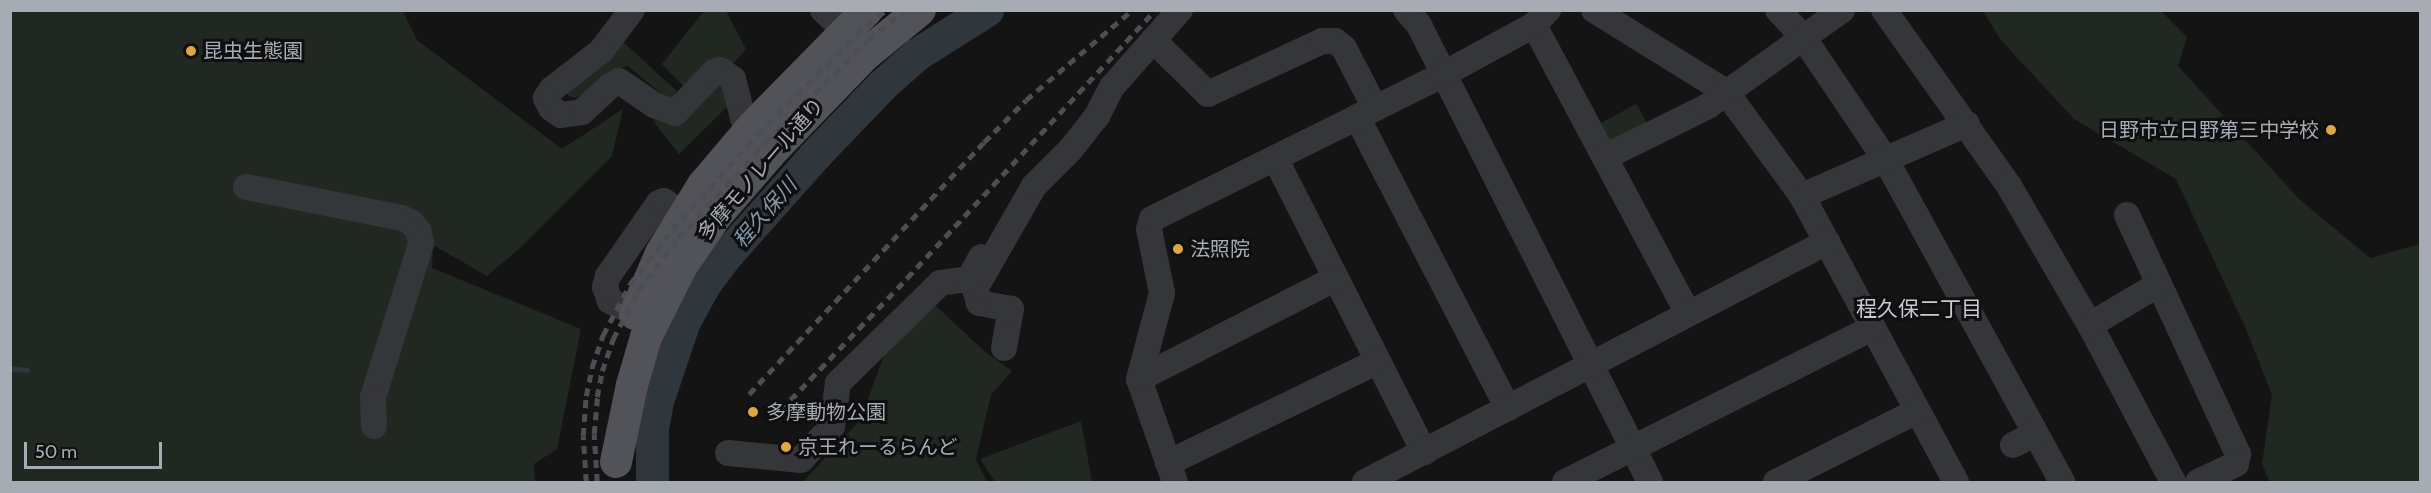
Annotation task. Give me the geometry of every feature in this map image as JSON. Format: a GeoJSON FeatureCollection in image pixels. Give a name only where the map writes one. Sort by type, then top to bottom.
{"type":"FeatureCollection","features":[{"type":"Feature","properties":{"kind":"main road","name":"多摩モノレール通り"},"geometry":{"type":"LineString","coordinates":[[694,223],[774,149],[833,86],[891,32],[920,10]]}},
{"type":"Feature","properties":{"kind":"main road","name":"多摩モノレール通り"},"geometry":{"type":"LineString","coordinates":[[617,472],[643,317],[681,267],[703,185],[845,17]]}},
{"type":"Feature","properties":{"kind":"street"},"geometry":{"type":"LineString","coordinates":[[632,10],[601,51],[552,89],[546,98],[551,108],[561,116],[582,112],[610,86],[619,81],[654,105],[675,114],[714,72],[720,70],[727,72],[733,79],[743,118],[753,126]]}},
{"type":"Feature","properties":{"kind":"street"},"geometry":{"type":"LineString","coordinates":[[1004,348],[1011,309],[980,303],[975,289],[1034,186],[1071,149],[1097,116],[1112,87],[1180,10]]}},
{"type":"Feature","properties":{"kind":"street"},"geometry":{"type":"LineString","coordinates":[[1406,10],[1419,25],[1650,483]]}},
{"type":"Feature","properties":{"kind":"street"},"geometry":{"type":"LineString","coordinates":[[1593,10],[1726,92],[1802,196],[1956,483]]}},
{"type":"Feature","properties":{"kind":"street"},"geometry":{"type":"LineString","coordinates":[[1778,10],[1803,37],[1886,160],[2024,439],[2062,483]]}},
{"type":"Feature","properties":{"kind":"street"},"geometry":{"type":"LineString","coordinates":[[1605,157],[1708,106],[1842,10]]}},
{"type":"Feature","properties":{"kind":"street"},"geometry":{"type":"LineString","coordinates":[[1884,10],[2009,186],[2090,325],[2173,483]]}},
{"type":"Feature","properties":{"kind":"street"},"geometry":{"type":"LineString","coordinates":[[1378,361],[1172,473],[1139,379],[1162,293],[1149,229],[1152,219],[1444,74],[1541,18],[1605,157],[1688,314]]}},
{"type":"Feature","properties":{"kind":"street"},"geometry":{"type":"LineString","coordinates":[[1153,40],[1209,94],[1322,41],[1335,40],[1344,48],[1366,113],[1508,408]]}},
{"type":"Feature","properties":{"kind":"street"},"geometry":{"type":"LineString","coordinates":[[1802,196],[1966,124]]}},
{"type":"Feature","properties":{"kind":"street"},"geometry":{"type":"LineString","coordinates":[[1275,158],[1424,452]]}},
{"type":"Feature","properties":{"kind":"street"},"geometry":{"type":"LineString","coordinates":[[246,187],[402,218],[412,223],[419,232],[421,244],[375,389],[374,426]]}},
{"type":"Feature","properties":{"kind":"street"},"geometry":{"type":"LineString","coordinates":[[643,317],[610,301],[605,287],[608,276],[655,205],[664,201],[694,223]]}},
{"type":"Feature","properties":{"kind":"street"},"geometry":{"type":"LineString","coordinates":[[2127,215],[2238,454],[2236,464],[2198,483]]}},
{"type":"Feature","properties":{"kind":"street"},"geometry":{"type":"LineString","coordinates":[[728,453],[801,460],[832,426],[838,383],[940,283],[969,279],[1000,223],[1017,217]]}},
{"type":"Feature","properties":{"kind":"street"},"geometry":{"type":"LineString","coordinates":[[1365,483],[1827,242]]}},
{"type":"Feature","properties":{"kind":"street"},"geometry":{"type":"LineString","coordinates":[[1139,379],[1336,278]]}},
{"type":"Feature","properties":{"kind":"street"},"geometry":{"type":"LineString","coordinates":[[2090,325],[2159,284]]}},
{"type":"Feature","properties":{"kind":"street"},"geometry":{"type":"LineString","coordinates":[[1565,483],[1873,328]]}},
{"type":"Feature","properties":{"kind":"street"},"geometry":{"type":"LineString","coordinates":[[1776,483],[1917,411]]}},
{"type":"Feature","properties":{"kind":"shaded area"},"geometry":{"type":"Polygon","coordinates":[[[10,11],[403,11],[417,40],[562,149],[623,109],[612,156],[520,248],[487,276],[433,245],[432,268],[581,329],[557,449],[534,464],[535,482],[11,482],[10,11]]]}},
{"type":"Feature","properties":{"kind":"shaded area"},"geometry":{"type":"Polygon","coordinates":[[[704,11],[726,11],[746,49],[732,65],[686,89],[662,64],[704,11]]]}},
{"type":"Feature","properties":{"kind":"shaded area"},"geometry":{"type":"Polygon","coordinates":[[[1983,11],[2161,11],[2187,37],[2178,66],[2299,199],[2370,258],[2420,244],[2420,482],[2270,482],[2262,464],[2272,395],[2246,329],[2176,179],[2074,119],[2001,40],[1983,11]]]}},
{"type":"Feature","properties":{"kind":"shaded area"},"geometry":{"type":"Polygon","coordinates":[[[620,39],[682,96],[668,99],[628,66],[613,70],[584,94],[575,98],[569,96],[563,89],[620,39]]]}},
{"type":"Feature","properties":{"kind":"shaded area"},"geometry":{"type":"Polygon","coordinates":[[[711,82],[724,86],[728,106],[679,154],[653,121],[660,119],[711,82]]]}},
{"type":"Feature","properties":{"kind":"shaded area"},"geometry":{"type":"Polygon","coordinates":[[[1636,104],[1648,125],[1612,144],[1601,123],[1636,104]]]}},
{"type":"Feature","properties":{"kind":"shaded area"},"geometry":{"type":"Polygon","coordinates":[[[935,305],[984,351],[1012,371],[991,395],[976,459],[987,482],[803,482],[860,420],[884,356],[935,305]]]}},
{"type":"Feature","properties":{"kind":"shaded area"},"geometry":{"type":"Polygon","coordinates":[[[1081,421],[1092,482],[995,482],[980,459],[1081,421]]]}},
{"type":"Feature","properties":{"kind":"waterway","name":"程久保川"},"geometry":{"type":"LineString","coordinates":[[652,482],[652,429],[657,401],[684,321],[705,283],[728,253],[814,156],[882,85],[917,54],[987,10]]}},
{"type":"Feature","properties":{"kind":"waterway"},"geometry":{"type":"LineString","coordinates":[[10,368],[27,370]]}},
{"type":"Feature","properties":{"kind":"railway"},"geometry":{"type":"LineString","coordinates":[[586,482],[583,436],[586,396],[592,367],[603,335],[630,284],[672,230],[757,135],[856,35],[886,10]]}},
{"type":"Feature","properties":{"kind":"railway"},"geometry":{"type":"LineString","coordinates":[[597,482],[594,434],[602,371],[613,339],[638,291],[678,238],[765,143],[868,40],[905,10]]}},
{"type":"Feature","properties":{"kind":"railway"},"geometry":{"type":"LineString","coordinates":[[749,394],[984,142],[1026,100],[1132,10]]}},
{"type":"Feature","properties":{"kind":"railway"},"geometry":{"type":"LineString","coordinates":[[771,420],[907,278],[1155,10]]}},
{"type":"Feature","properties":{"kind":"place","name":"昆虫生態園"},"geometry":{"type":"Point","coordinates":[191,51]}},
{"type":"Feature","properties":{"kind":"place","name":"日野市立日野第三中学校"},"geometry":{"type":"Point","coordinates":[2331,130]}},
{"type":"Feature","properties":{"kind":"place","name":"法照院"},"geometry":{"type":"Point","coordinates":[1178,249]}},
{"type":"Feature","properties":{"kind":"place","name":"多摩動物公園"},"geometry":{"type":"Point","coordinates":[753,412]}},
{"type":"Feature","properties":{"kind":"place","name":"京王れーるらんど"},"geometry":{"type":"Point","coordinates":[786,447]}},
{"type":"Feature","properties":{"kind":"district","name":"程久保二丁目"},"geometry":{"type":"Point","coordinates":[1919,309]}}]}
